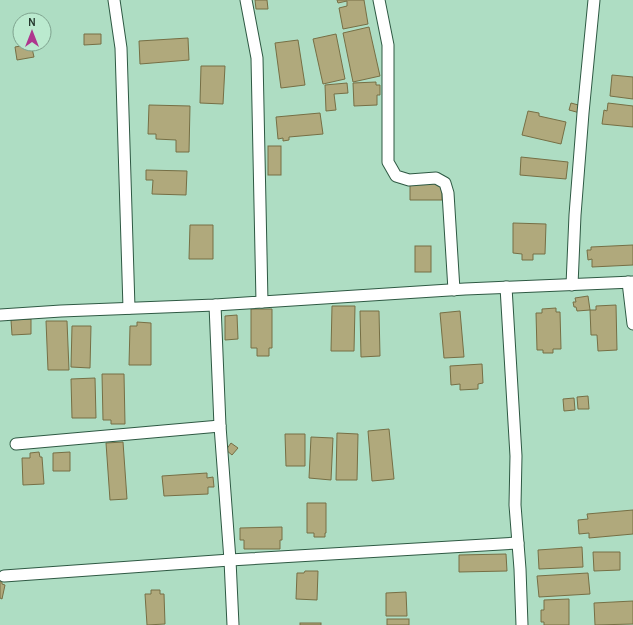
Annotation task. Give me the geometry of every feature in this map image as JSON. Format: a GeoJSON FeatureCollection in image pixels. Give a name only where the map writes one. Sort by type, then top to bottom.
{"type":"FeatureCollection","features":[{"type":"Feature","properties":{"kind":"street"},"geometry":{"type":"LineString","coordinates":[[114,0],[121,48],[129,308]]}},
{"type":"Feature","properties":{"kind":"street"},"geometry":{"type":"LineString","coordinates":[[246,0],[257,58],[262,302]]}},
{"type":"Feature","properties":{"kind":"street"},"geometry":{"type":"LineString","coordinates":[[379,0],[388,45],[388,162],[396,176],[409,180],[436,178],[445,183],[448,193],[454,290]]}},
{"type":"Feature","properties":{"kind":"street"},"geometry":{"type":"LineString","coordinates":[[572,285],[575,215],[594,0]]}},
{"type":"Feature","properties":{"kind":"street"},"geometry":{"type":"LineString","coordinates":[[0,315],[215,305],[506,287],[630,282],[633,324]]}},
{"type":"Feature","properties":{"kind":"street"},"geometry":{"type":"LineString","coordinates":[[506,287],[516,456],[515,505],[522,625]]}},
{"type":"Feature","properties":{"kind":"street"},"geometry":{"type":"LineString","coordinates":[[215,305],[220,426],[230,560],[233,625]]}},
{"type":"Feature","properties":{"kind":"street"},"geometry":{"type":"LineString","coordinates":[[16,444],[220,426]]}},
{"type":"Feature","properties":{"kind":"street"},"geometry":{"type":"LineString","coordinates":[[4,576],[230,560],[518,543]]}},
{"type":"Feature","properties":{"kind":"building"},"geometry":{"type":"Polygon","coordinates":[[[255,0],[267,0],[268,9],[256,9],[255,0]]]}},
{"type":"Feature","properties":{"kind":"building"},"geometry":{"type":"Polygon","coordinates":[[[337,0],[364,0],[368,24],[343,29],[339,8],[347,6],[347,1],[338,3],[337,0]]]}},
{"type":"Feature","properties":{"kind":"building"},"geometry":{"type":"Polygon","coordinates":[[[369,27],[380,76],[353,82],[343,33],[369,27]]]}},
{"type":"Feature","properties":{"kind":"building"},"geometry":{"type":"Polygon","coordinates":[[[84,34],[101,34],[101,44],[84,45],[84,34]]]}},
{"type":"Feature","properties":{"kind":"building"},"geometry":{"type":"Polygon","coordinates":[[[336,34],[345,79],[323,84],[313,39],[336,34]]]}},
{"type":"Feature","properties":{"kind":"building"},"geometry":{"type":"Polygon","coordinates":[[[188,38],[189,60],[140,64],[139,41],[188,38]]]}},
{"type":"Feature","properties":{"kind":"building"},"geometry":{"type":"Polygon","coordinates":[[[298,40],[305,85],[281,88],[275,43],[298,40]]]}},
{"type":"Feature","properties":{"kind":"building"},"geometry":{"type":"Polygon","coordinates":[[[16,52],[33,52],[34,57],[17,60],[16,52]]]}},
{"type":"Feature","properties":{"kind":"building"},"geometry":{"type":"Polygon","coordinates":[[[201,66],[225,66],[223,104],[200,103],[201,66]]]}},
{"type":"Feature","properties":{"kind":"building"},"geometry":{"type":"Polygon","coordinates":[[[612,75],[633,77],[633,99],[610,96],[612,75]]]}},
{"type":"Feature","properties":{"kind":"building"},"geometry":{"type":"Polygon","coordinates":[[[376,82],[376,85],[380,85],[380,95],[377,95],[377,105],[354,106],[353,83],[376,82]]]}},
{"type":"Feature","properties":{"kind":"building"},"geometry":{"type":"Polygon","coordinates":[[[347,83],[348,93],[334,94],[336,110],[326,111],[325,85],[347,83]]]}},
{"type":"Feature","properties":{"kind":"building"},"geometry":{"type":"Polygon","coordinates":[[[571,103],[582,106],[580,113],[569,110],[571,103]]]}},
{"type":"Feature","properties":{"kind":"building"},"geometry":{"type":"Polygon","coordinates":[[[608,103],[633,106],[633,127],[602,124],[604,110],[607,111],[608,103]]]}},
{"type":"Feature","properties":{"kind":"building"},"geometry":{"type":"Polygon","coordinates":[[[149,105],[190,106],[189,152],[176,152],[176,140],[156,139],[156,134],[148,134],[149,105]]]}},
{"type":"Feature","properties":{"kind":"building"},"geometry":{"type":"Polygon","coordinates":[[[528,111],[539,113],[539,116],[566,122],[561,144],[522,135],[528,111]]]}},
{"type":"Feature","properties":{"kind":"building"},"geometry":{"type":"Polygon","coordinates":[[[320,113],[323,134],[289,137],[289,140],[283,141],[283,138],[278,139],[276,117],[320,113]]]}},
{"type":"Feature","properties":{"kind":"building"},"geometry":{"type":"Polygon","coordinates":[[[268,146],[281,146],[281,175],[268,175],[268,146]]]}},
{"type":"Feature","properties":{"kind":"building"},"geometry":{"type":"Polygon","coordinates":[[[521,157],[568,162],[566,179],[520,175],[521,157]]]}},
{"type":"Feature","properties":{"kind":"building"},"geometry":{"type":"Polygon","coordinates":[[[146,170],[187,171],[186,195],[152,194],[153,180],[146,180],[146,170]]]}},
{"type":"Feature","properties":{"kind":"building"},"geometry":{"type":"Polygon","coordinates":[[[442,182],[442,200],[410,200],[410,183],[442,182]]]}},
{"type":"Feature","properties":{"kind":"building"},"geometry":{"type":"Polygon","coordinates":[[[513,223],[546,224],[545,254],[533,254],[533,260],[522,260],[522,254],[513,253],[513,223]]]}},
{"type":"Feature","properties":{"kind":"building"},"geometry":{"type":"Polygon","coordinates":[[[190,225],[213,225],[213,259],[189,259],[190,225]]]}},
{"type":"Feature","properties":{"kind":"building"},"geometry":{"type":"Polygon","coordinates":[[[633,245],[633,265],[592,267],[592,259],[588,260],[587,250],[591,250],[591,247],[633,245]]]}},
{"type":"Feature","properties":{"kind":"building"},"geometry":{"type":"Polygon","coordinates":[[[415,246],[431,246],[431,272],[415,272],[415,246]]]}},
{"type":"Feature","properties":{"kind":"building"},"geometry":{"type":"Polygon","coordinates":[[[588,296],[590,310],[577,311],[573,302],[576,302],[575,298],[588,296]]]}},
{"type":"Feature","properties":{"kind":"building"},"geometry":{"type":"Polygon","coordinates":[[[616,305],[617,350],[598,351],[597,335],[591,335],[590,310],[596,310],[596,306],[616,305]]]}},
{"type":"Feature","properties":{"kind":"building"},"geometry":{"type":"Polygon","coordinates":[[[332,306],[355,306],[354,351],[331,351],[332,306]]]}},
{"type":"Feature","properties":{"kind":"building"},"geometry":{"type":"Polygon","coordinates":[[[556,308],[556,312],[560,312],[561,349],[553,349],[553,353],[543,353],[543,350],[537,350],[536,313],[542,313],[542,309],[556,308]]]}},
{"type":"Feature","properties":{"kind":"building"},"geometry":{"type":"Polygon","coordinates":[[[251,309],[272,309],[272,348],[269,348],[269,356],[257,356],[257,348],[251,348],[251,309]]]}},
{"type":"Feature","properties":{"kind":"building"},"geometry":{"type":"Polygon","coordinates":[[[360,311],[379,311],[380,356],[361,357],[360,311]]]}},
{"type":"Feature","properties":{"kind":"building"},"geometry":{"type":"Polygon","coordinates":[[[460,311],[464,357],[444,358],[440,313],[460,311]]]}},
{"type":"Feature","properties":{"kind":"building"},"geometry":{"type":"Polygon","coordinates":[[[237,315],[238,339],[225,340],[225,316],[237,315]]]}},
{"type":"Feature","properties":{"kind":"building"},"geometry":{"type":"Polygon","coordinates":[[[31,319],[31,334],[12,335],[11,320],[31,319]]]}},
{"type":"Feature","properties":{"kind":"building"},"geometry":{"type":"Polygon","coordinates":[[[46,321],[67,321],[69,370],[48,370],[46,321]]]}},
{"type":"Feature","properties":{"kind":"building"},"geometry":{"type":"Polygon","coordinates":[[[137,322],[151,323],[151,365],[129,365],[130,326],[137,326],[137,322]]]}},
{"type":"Feature","properties":{"kind":"building"},"geometry":{"type":"Polygon","coordinates":[[[72,326],[91,326],[90,368],[71,367],[72,326]]]}},
{"type":"Feature","properties":{"kind":"building"},"geometry":{"type":"Polygon","coordinates":[[[482,364],[483,383],[478,384],[478,389],[460,390],[460,384],[451,385],[450,366],[482,364]]]}},
{"type":"Feature","properties":{"kind":"building"},"geometry":{"type":"Polygon","coordinates":[[[102,374],[124,374],[125,424],[111,424],[111,420],[103,420],[102,374]]]}},
{"type":"Feature","properties":{"kind":"building"},"geometry":{"type":"Polygon","coordinates":[[[95,378],[96,418],[72,418],[71,379],[95,378]]]}},
{"type":"Feature","properties":{"kind":"building"},"geometry":{"type":"Polygon","coordinates":[[[588,396],[589,409],[578,409],[577,397],[588,396]]]}},
{"type":"Feature","properties":{"kind":"building"},"geometry":{"type":"Polygon","coordinates":[[[574,398],[575,410],[564,411],[563,399],[574,398]]]}},
{"type":"Feature","properties":{"kind":"building"},"geometry":{"type":"Polygon","coordinates":[[[389,429],[394,479],[372,481],[368,431],[389,429]]]}},
{"type":"Feature","properties":{"kind":"building"},"geometry":{"type":"Polygon","coordinates":[[[337,433],[358,434],[357,480],[336,480],[337,433]]]}},
{"type":"Feature","properties":{"kind":"building"},"geometry":{"type":"Polygon","coordinates":[[[285,434],[305,434],[305,466],[286,466],[285,434]]]}},
{"type":"Feature","properties":{"kind":"building"},"geometry":{"type":"Polygon","coordinates":[[[311,437],[333,438],[331,480],[309,478],[311,437]]]}},
{"type":"Feature","properties":{"kind":"building"},"geometry":{"type":"Polygon","coordinates":[[[123,442],[127,499],[110,500],[106,443],[123,442]]]}},
{"type":"Feature","properties":{"kind":"building"},"geometry":{"type":"Polygon","coordinates":[[[231,443],[238,448],[232,455],[226,450],[231,443]]]}},
{"type":"Feature","properties":{"kind":"building"},"geometry":{"type":"Polygon","coordinates":[[[39,452],[40,457],[42,457],[44,484],[23,485],[22,458],[30,458],[30,453],[39,452]]]}},
{"type":"Feature","properties":{"kind":"building"},"geometry":{"type":"Polygon","coordinates":[[[70,452],[70,471],[53,471],[53,453],[70,452]]]}},
{"type":"Feature","properties":{"kind":"building"},"geometry":{"type":"Polygon","coordinates":[[[207,473],[207,478],[213,477],[214,487],[208,487],[208,494],[164,496],[162,476],[207,473]]]}},
{"type":"Feature","properties":{"kind":"building"},"geometry":{"type":"Polygon","coordinates":[[[307,503],[326,503],[325,537],[314,537],[314,533],[307,533],[307,503]]]}},
{"type":"Feature","properties":{"kind":"building"},"geometry":{"type":"Polygon","coordinates":[[[633,510],[633,534],[589,538],[589,533],[579,534],[578,520],[588,519],[587,514],[633,510]]]}},
{"type":"Feature","properties":{"kind":"building"},"geometry":{"type":"Polygon","coordinates":[[[282,527],[280,549],[244,549],[244,540],[240,540],[240,528],[282,527]]]}},
{"type":"Feature","properties":{"kind":"building"},"geometry":{"type":"Polygon","coordinates":[[[582,547],[583,567],[539,569],[538,550],[582,547]]]}},
{"type":"Feature","properties":{"kind":"building"},"geometry":{"type":"Polygon","coordinates":[[[593,552],[620,552],[620,570],[594,571],[593,552]]]}},
{"type":"Feature","properties":{"kind":"building"},"geometry":{"type":"Polygon","coordinates":[[[506,554],[507,571],[459,572],[459,555],[506,554]]]}},
{"type":"Feature","properties":{"kind":"building"},"geometry":{"type":"Polygon","coordinates":[[[305,571],[318,571],[317,600],[296,599],[297,573],[304,573],[305,571]]]}},
{"type":"Feature","properties":{"kind":"building"},"geometry":{"type":"Polygon","coordinates":[[[588,573],[590,594],[539,597],[537,576],[588,573]]]}},
{"type":"Feature","properties":{"kind":"building"},"geometry":{"type":"Polygon","coordinates":[[[0,581],[5,585],[2,599],[0,598],[0,581]]]}},
{"type":"Feature","properties":{"kind":"building"},"geometry":{"type":"Polygon","coordinates":[[[151,590],[160,590],[160,594],[164,594],[165,624],[147,625],[145,594],[151,594],[151,590]]]}},
{"type":"Feature","properties":{"kind":"building"},"geometry":{"type":"Polygon","coordinates":[[[406,592],[407,616],[386,616],[386,593],[406,592]]]}},
{"type":"Feature","properties":{"kind":"building"},"geometry":{"type":"Polygon","coordinates":[[[569,599],[569,625],[544,625],[544,622],[541,622],[541,610],[544,610],[544,600],[569,599]]]}},
{"type":"Feature","properties":{"kind":"building"},"geometry":{"type":"Polygon","coordinates":[[[633,601],[633,624],[595,625],[594,603],[633,601]]]}},
{"type":"Feature","properties":{"kind":"building"},"geometry":{"type":"Polygon","coordinates":[[[387,619],[409,619],[409,625],[387,625],[387,619]]]}},
{"type":"Feature","properties":{"kind":"building"},"geometry":{"type":"Polygon","coordinates":[[[300,623],[321,623],[321,625],[300,625],[300,623]]]}}]}
